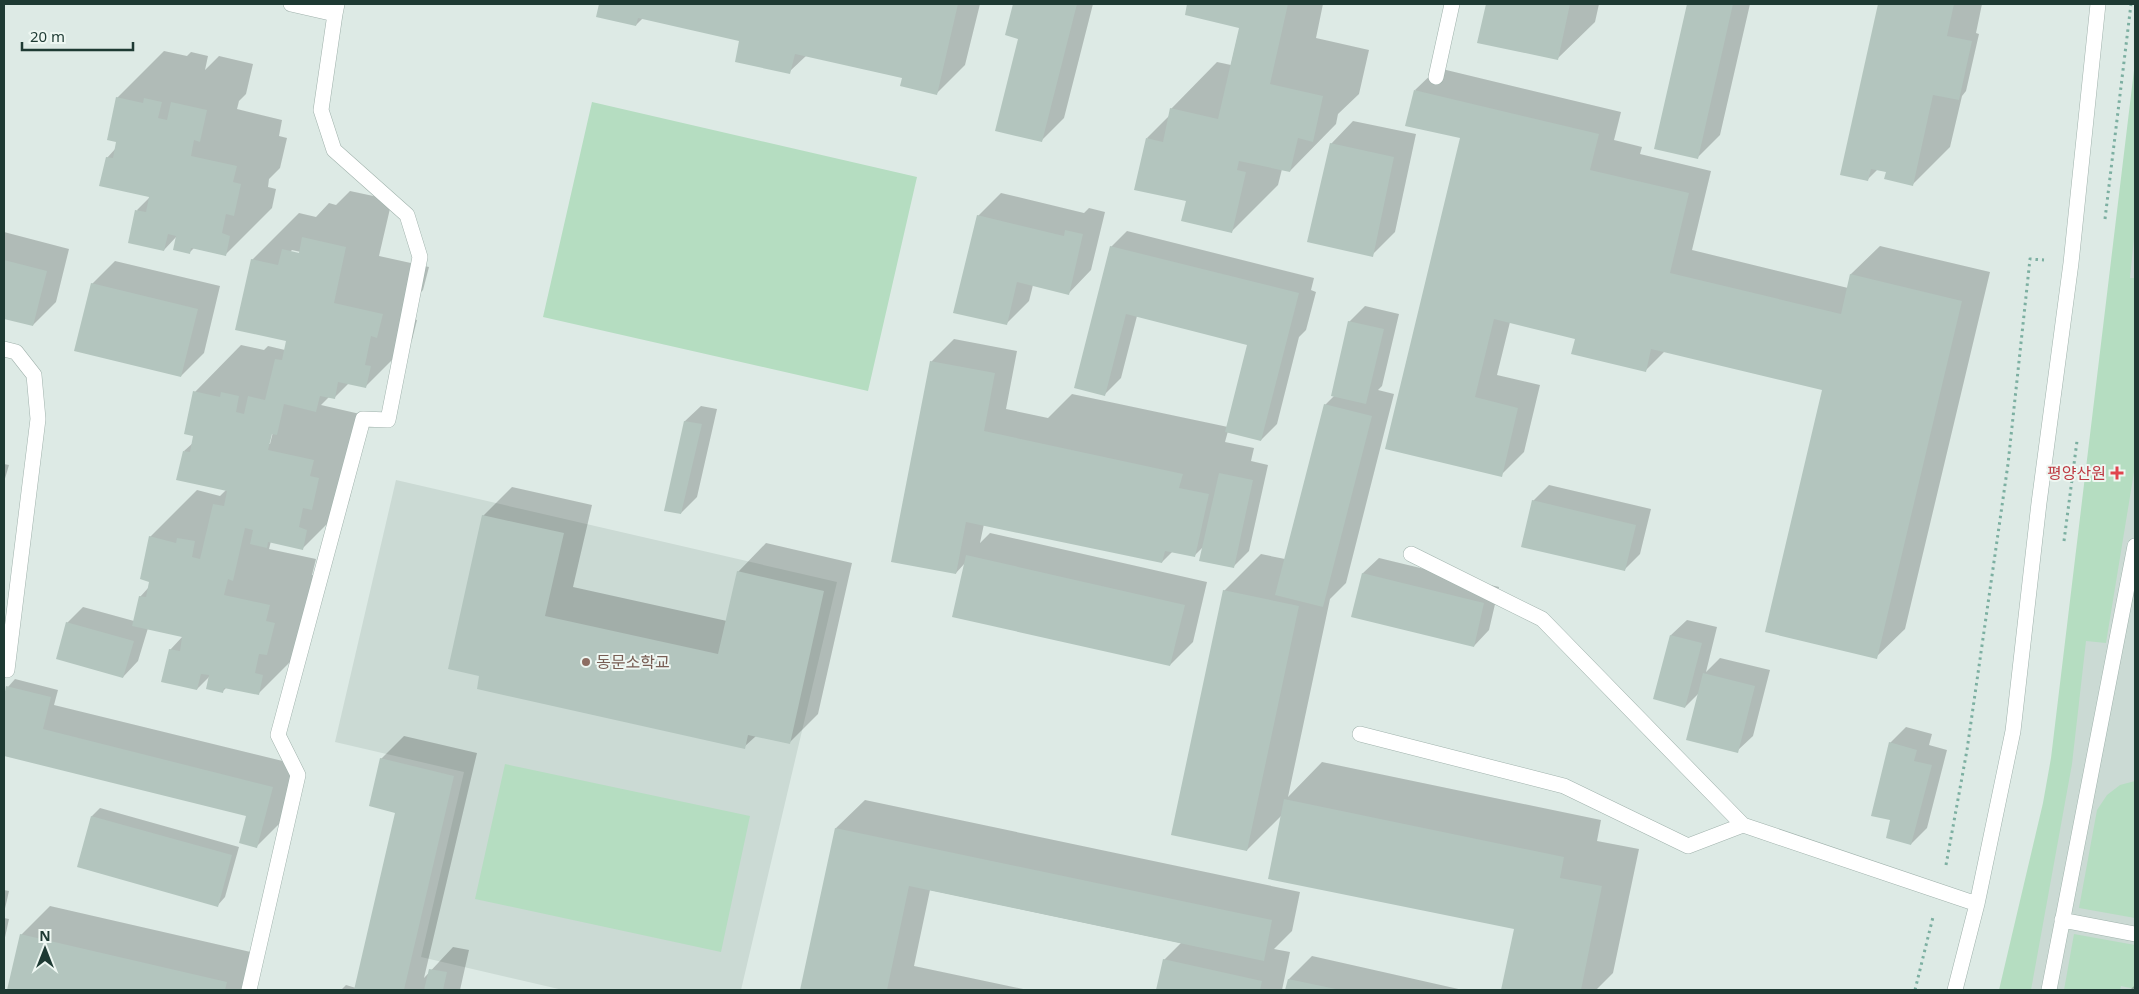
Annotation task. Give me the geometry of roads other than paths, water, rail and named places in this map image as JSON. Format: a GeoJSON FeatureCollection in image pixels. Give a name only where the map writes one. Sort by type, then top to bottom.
{"type":"FeatureCollection","features":[{"type":"Feature","properties":{"kind":"street"},"geometry":{"type":"LineString","coordinates":[[249,990],[298,775],[278,735],[363,419],[388,420],[420,256],[407,215],[334,150],[321,110],[336,9],[290,4]]}},
{"type":"Feature","properties":{"kind":"street"},"geometry":{"type":"LineString","coordinates":[[1436,77],[1452,4]]}},
{"type":"Feature","properties":{"kind":"street"},"geometry":{"type":"LineString","coordinates":[[1955,990],[1977,904],[2013,731],[2038,502],[2071,263],[2098,4]]}},
{"type":"Feature","properties":{"kind":"street"},"geometry":{"type":"LineString","coordinates":[[4,349],[16,352],[34,375],[38,419],[7,670]]}},
{"type":"Feature","properties":{"kind":"street"},"geometry":{"type":"LineString","coordinates":[[2049,990],[2135,546]]}},
{"type":"Feature","properties":{"kind":"street"},"geometry":{"type":"LineString","coordinates":[[1411,554],[1542,619],[1743,825],[1977,904]]}},
{"type":"Feature","properties":{"kind":"street"},"geometry":{"type":"LineString","coordinates":[[1360,734],[1564,786],[1688,846],[1743,825]]}},
{"type":"Feature","properties":{"kind":"street"},"geometry":{"type":"LineString","coordinates":[[2062,920],[2135,934]]}},
{"type":"Feature","properties":{"kind":"place","name":"평양산원"},"geometry":{"type":"Point","coordinates":[2117,473]}},
{"type":"Feature","properties":{"kind":"place","name":"동문소학교"},"geometry":{"type":"Point","coordinates":[586,662]}}]}
